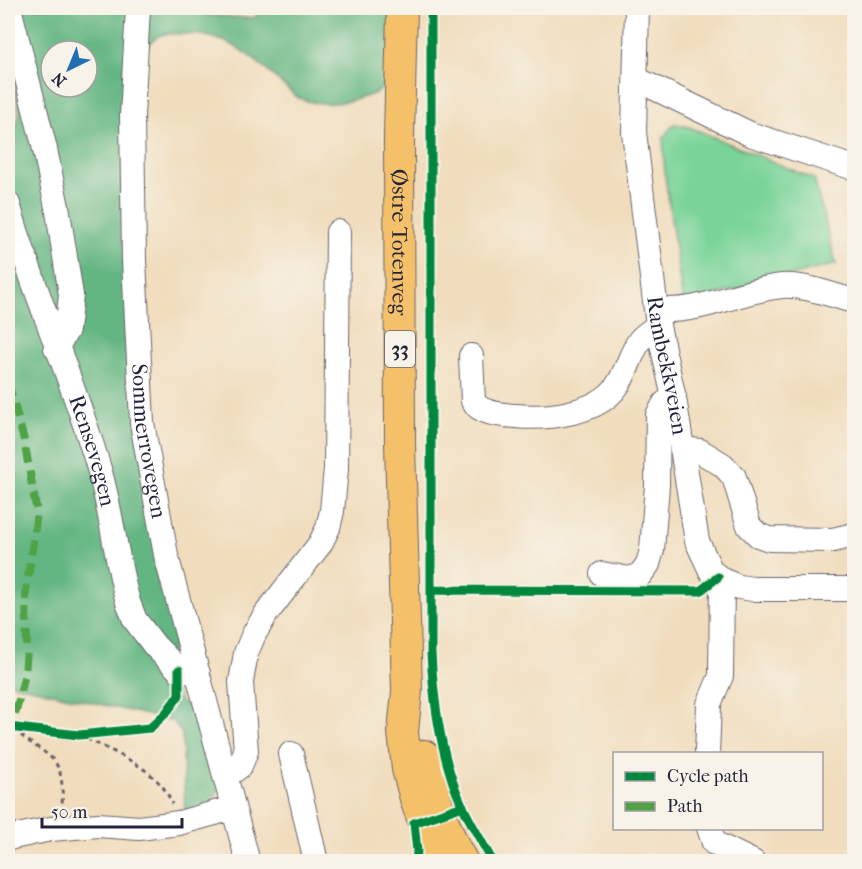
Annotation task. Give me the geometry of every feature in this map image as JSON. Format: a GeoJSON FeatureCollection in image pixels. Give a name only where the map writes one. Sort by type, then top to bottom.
{"type":"FeatureCollection","features":[{"type":"Feature","properties":{"kind":"main road","name":"Østre Totenveg"},"geometry":{"type":"LineString","coordinates":[[402,8],[399,137],[400,444],[407,691],[403,732],[407,769],[438,861]]}},
{"type":"Feature","properties":{"kind":"main road","name":"Østre Totenveg"},"geometry":{"type":"LineString","coordinates":[[407,691],[429,775],[463,861]]}},
{"type":"Feature","properties":{"kind":"street"},"geometry":{"type":"LineString","coordinates":[[9,8],[44,145],[58,212],[70,295],[67,330],[56,348]]}},
{"type":"Feature","properties":{"kind":"street","name":"Sommerrovegen"},"geometry":{"type":"LineString","coordinates":[[138,8],[132,116],[134,260],[142,423],[166,555],[248,861]]}},
{"type":"Feature","properties":{"kind":"street","name":"Rambekkveien"},"geometry":{"type":"LineString","coordinates":[[637,8],[634,132],[657,318],[674,398],[697,541],[711,571],[722,580]]}},
{"type":"Feature","properties":{"kind":"street"},"geometry":{"type":"LineString","coordinates":[[636,79],[750,134],[855,168]]}},
{"type":"Feature","properties":{"kind":"street","name":"Rensevegen"},"geometry":{"type":"LineString","coordinates":[[8,204],[56,348],[84,420],[113,525],[123,584],[135,620],[155,646],[179,670],[198,673]]}},
{"type":"Feature","properties":{"kind":"street"},"geometry":{"type":"LineString","coordinates":[[225,777],[240,766],[246,751],[241,682],[246,653],[266,614],[320,544],[328,528],[332,511],[336,469],[338,232]]}},
{"type":"Feature","properties":{"kind":"street"},"geometry":{"type":"LineString","coordinates":[[471,356],[473,401],[476,406],[485,411],[527,417],[567,414],[600,401],[608,395],[617,386],[641,338],[657,318],[673,310],[691,309],[784,285],[855,301]]}},
{"type":"Feature","properties":{"kind":"street"},"geometry":{"type":"LineString","coordinates":[[602,574],[630,579],[640,575],[648,564],[652,550],[657,485],[658,415],[665,403],[674,398]]}},
{"type":"Feature","properties":{"kind":"street"},"geometry":{"type":"LineString","coordinates":[[682,449],[700,451],[723,465],[734,477],[749,526],[758,535],[770,539],[833,540],[855,535]]}},
{"type":"Feature","properties":{"kind":"street"},"geometry":{"type":"LineString","coordinates":[[707,752],[710,704],[722,676],[722,580],[739,587],[753,589],[855,589]]}},
{"type":"Feature","properties":{"kind":"street"},"geometry":{"type":"LineString","coordinates":[[291,754],[316,861]]}},
{"type":"Feature","properties":{"kind":"street"},"geometry":{"type":"LineString","coordinates":[[8,838],[61,828],[98,825],[139,828],[179,823],[233,808]]}},
{"type":"Feature","properties":{"kind":"street"},"geometry":{"type":"LineString","coordinates":[[710,830],[714,843],[753,861]]}},
{"type":"Feature","properties":{"kind":"path"},"geometry":{"type":"LineString","coordinates":[[10,728],[34,730]]}},
{"type":"Feature","properties":{"kind":"path"},"geometry":{"type":"LineString","coordinates":[[8,743],[10,728]]}},
{"type":"Feature","properties":{"kind":"path"},"geometry":{"type":"LineString","coordinates":[[10,728],[56,761],[63,782],[61,828]]}},
{"type":"Feature","properties":{"kind":"path"},"geometry":{"type":"LineString","coordinates":[[68,734],[103,733]]}},
{"type":"Feature","properties":{"kind":"path"},"geometry":{"type":"LineString","coordinates":[[79,735],[143,769],[158,782],[170,797],[179,823]]}},
{"type":"Feature","properties":{"kind":"green space"},"geometry":{"type":"Polygon","coordinates":[[[8,8],[196,8],[206,15],[248,18],[256,17],[261,8],[390,8],[390,80],[378,92],[347,101],[316,103],[297,97],[259,63],[233,45],[203,35],[160,35],[139,58],[130,247],[178,625],[168,670],[169,679],[180,702],[201,712],[219,790],[211,802],[185,811],[182,734],[173,721],[8,683],[8,130],[18,122],[19,110],[8,46],[8,8]]]}},
{"type":"Feature","properties":{"kind":"green space"},"geometry":{"type":"Polygon","coordinates":[[[674,124],[689,127],[814,179],[836,264],[683,303],[665,175],[663,138],[674,124]]]}},
{"type":"Feature","properties":{"kind":"marked path"},"geometry":{"type":"LineString","coordinates":[[8,382],[24,440],[37,513],[26,592],[25,674],[12,728]]}},
{"type":"Feature","properties":{"kind":"cycle path"},"geometry":{"type":"LineString","coordinates":[[431,8],[432,668],[439,729],[450,773],[463,808],[493,862]]}},
{"type":"Feature","properties":{"kind":"cycle path"},"geometry":{"type":"LineString","coordinates":[[431,590],[700,591],[718,577]]}},
{"type":"Feature","properties":{"kind":"cycle path"},"geometry":{"type":"LineString","coordinates":[[8,727],[79,735],[150,728],[166,713],[179,695],[179,670]]}},
{"type":"Feature","properties":{"kind":"cycle path"},"geometry":{"type":"LineString","coordinates":[[416,862],[414,823],[463,806]]}}]}
